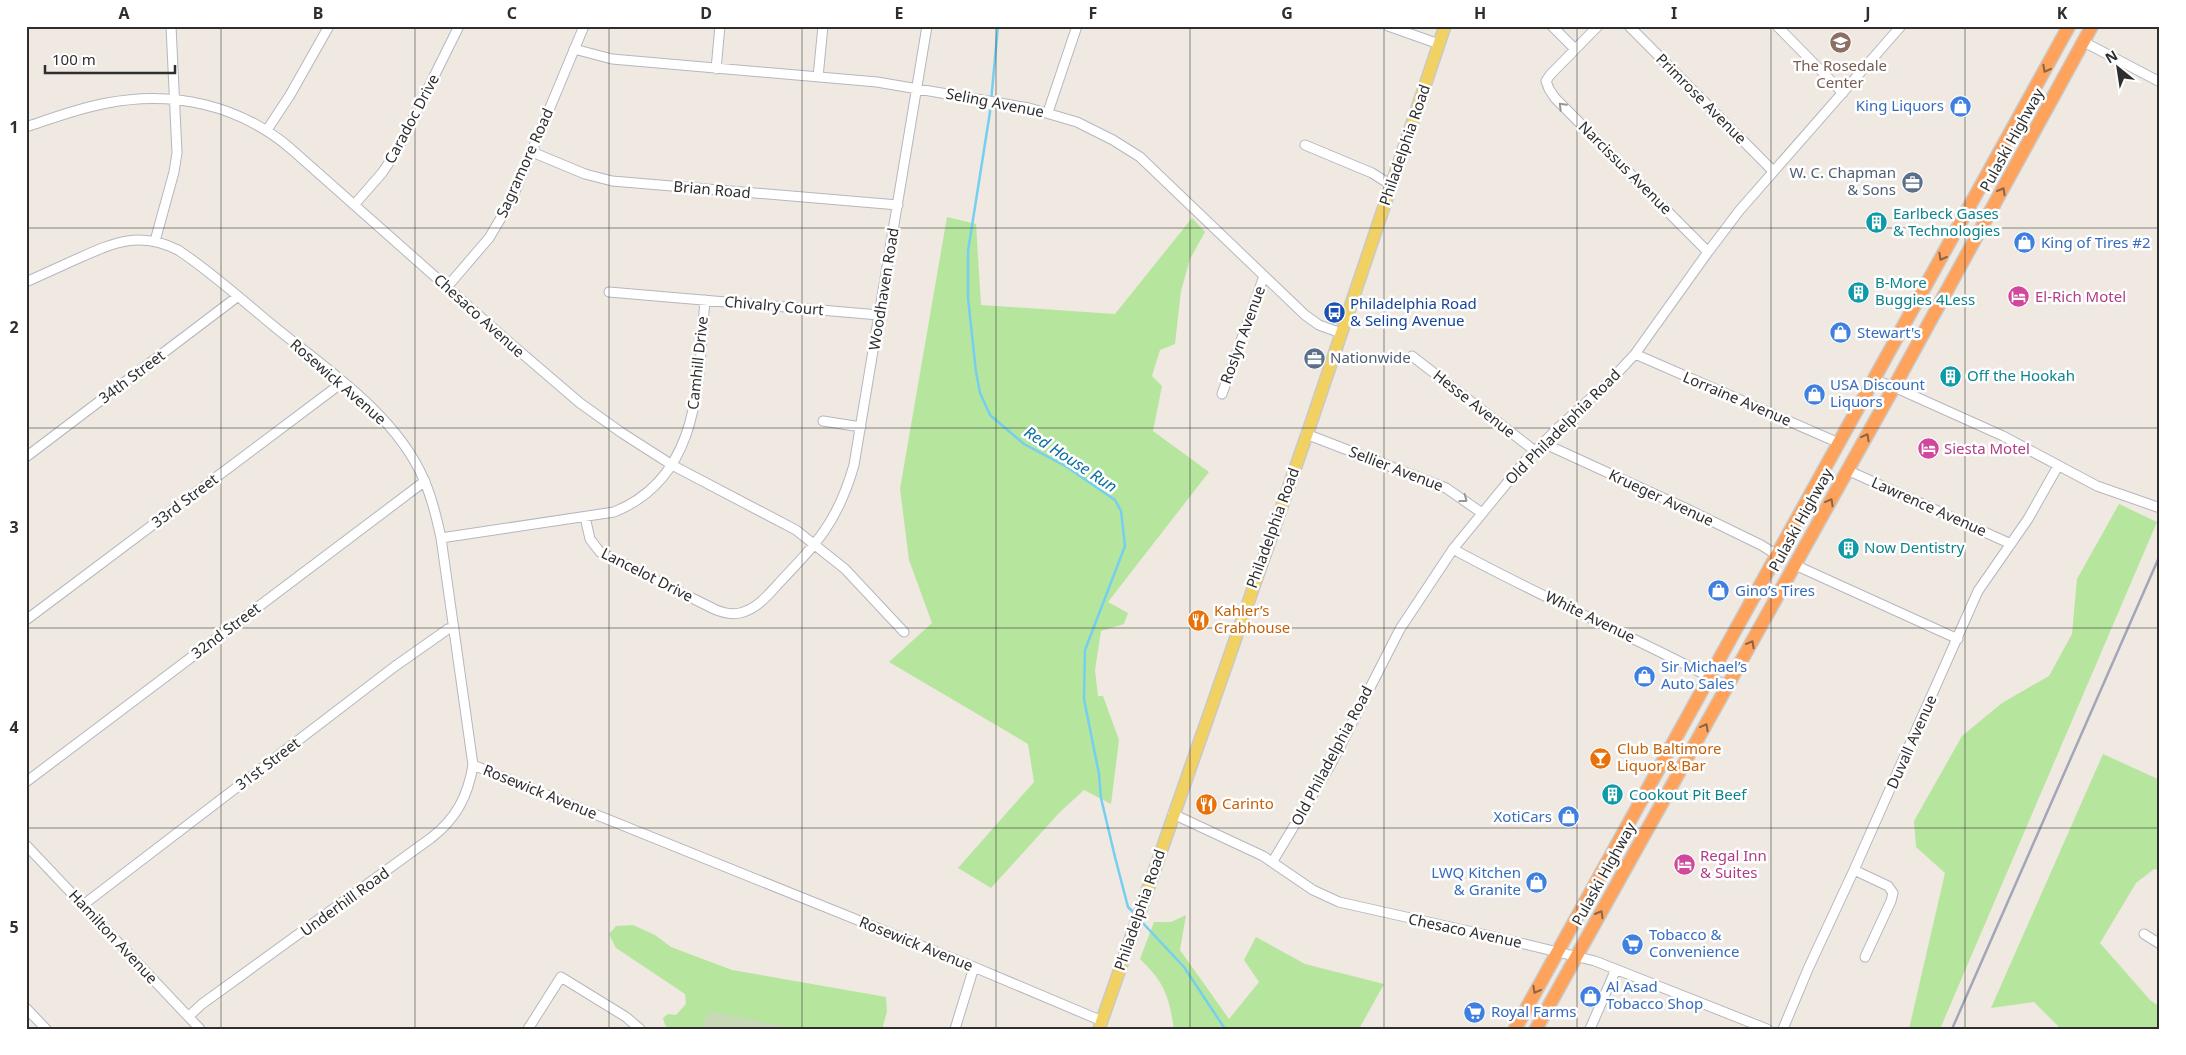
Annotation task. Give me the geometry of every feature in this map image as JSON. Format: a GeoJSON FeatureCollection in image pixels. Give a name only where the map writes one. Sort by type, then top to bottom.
{"type":"FeatureCollection","features":[{"type":"Feature","properties":{"kind":"highway","name":"Pulaski Highway"},"geometry":{"type":"LineString","coordinates":[[1515,1029],[2069,26]]}},
{"type":"Feature","properties":{"kind":"highway","name":"Pulaski Highway"},"geometry":{"type":"LineString","coordinates":[[1536,1029],[1894,387],[2092,26]]}},
{"type":"Feature","properties":{"kind":"main road","name":"Philadelphia Road"},"geometry":{"type":"LineString","coordinates":[[1100,1025],[1341,333],[1445,26]]}},
{"type":"Feature","properties":{"kind":"street"},"geometry":{"type":"LineString","coordinates":[[26,282],[113,243],[134,239],[156,241],[176,163],[177,143],[171,26]]}},
{"type":"Feature","properties":{"kind":"street"},"geometry":{"type":"LineString","coordinates":[[267,130],[290,95],[329,26]]}},
{"type":"Feature","properties":{"kind":"street","name":"Caradoc Drive"},"geometry":{"type":"LineString","coordinates":[[354,205],[397,151],[459,26]]}},
{"type":"Feature","properties":{"kind":"street","name":"Sagramore Road"},"geometry":{"type":"LineString","coordinates":[[447,287],[496,228],[511,201],[584,26]]}},
{"type":"Feature","properties":{"kind":"street"},"geometry":{"type":"LineString","coordinates":[[716,69],[720,26]]}},
{"type":"Feature","properties":{"kind":"street"},"geometry":{"type":"LineString","coordinates":[[818,77],[823,26]]}},
{"type":"Feature","properties":{"kind":"street","name":"Woodhaven Road"},"geometry":{"type":"LineString","coordinates":[[816,544],[834,518],[854,465],[927,26]]}},
{"type":"Feature","properties":{"kind":"street"},"geometry":{"type":"LineString","coordinates":[[1048,112],[1077,26]]}},
{"type":"Feature","properties":{"kind":"street"},"geometry":{"type":"LineString","coordinates":[[1388,26],[1439,44]]}},
{"type":"Feature","properties":{"kind":"street"},"geometry":{"type":"LineString","coordinates":[[1552,26],[1576,48],[1598,26]]}},
{"type":"Feature","properties":{"kind":"street","name":"Primrose Avenue"},"geometry":{"type":"LineString","coordinates":[[1629,26],[1773,171]]}},
{"type":"Feature","properties":{"kind":"street"},"geometry":{"type":"LineString","coordinates":[[1777,26],[1843,93]]}},
{"type":"Feature","properties":{"kind":"street","name":"Old Philadelphia Road"},"geometry":{"type":"LineString","coordinates":[[1273,861],[1330,766],[1400,628],[1453,549],[1535,451],[1636,354],[1708,252],[1773,171],[1901,26]]}},
{"type":"Feature","properties":{"kind":"street"},"geometry":{"type":"LineString","coordinates":[[2084,42],[2160,82]]}},
{"type":"Feature","properties":{"kind":"street","name":"Narcissus Avenue"},"geometry":{"type":"LineString","coordinates":[[1576,48],[1546,81],[1554,98],[1708,252]]}},
{"type":"Feature","properties":{"kind":"street","name":"Seling Avenue"},"geometry":{"type":"LineString","coordinates":[[574,49],[612,59],[878,82],[1048,112],[1088,127],[1140,157],[1312,321],[1341,333]]}},
{"type":"Feature","properties":{"kind":"street","name":"Chesaco Avenue"},"geometry":{"type":"LineString","coordinates":[[26,127],[105,103],[174,99],[223,109],[267,130],[290,148],[580,403],[622,433],[672,464],[781,520],[816,544],[845,569],[904,632]]}},
{"type":"Feature","properties":{"kind":"street"},"geometry":{"type":"LineString","coordinates":[[1305,145],[1372,173],[1392,185]]}},
{"type":"Feature","properties":{"kind":"street","name":"Brian Road"},"geometry":{"type":"LineString","coordinates":[[532,152],[585,174],[612,181],[898,205]]}},
{"type":"Feature","properties":{"kind":"street","name":"Rosewick Avenue"},"geometry":{"type":"LineString","coordinates":[[156,241],[172,247],[189,258],[343,382],[371,407],[392,430],[414,460],[425,481],[442,538],[473,766],[974,967],[1100,1025]]}},
{"type":"Feature","properties":{"kind":"street","name":"Roslyn Avenue"},"geometry":{"type":"LineString","coordinates":[[1222,394],[1264,276]]}},
{"type":"Feature","properties":{"kind":"street","name":"Chivalry Court"},"geometry":{"type":"LineString","coordinates":[[609,292],[879,315]]}},
{"type":"Feature","properties":{"kind":"street","name":"34th Street"},"geometry":{"type":"LineString","coordinates":[[26,457],[237,297]]}},
{"type":"Feature","properties":{"kind":"street","name":"Camhill Drive"},"geometry":{"type":"LineString","coordinates":[[584,517],[614,512],[635,503],[655,487],[672,464],[687,434],[694,408],[704,300]]}},
{"type":"Feature","properties":{"kind":"street","name":"Lorraine Avenue"},"geometry":{"type":"LineString","coordinates":[[1636,354],[1839,443]]}},
{"type":"Feature","properties":{"kind":"street","name":"Hesse Avenue"},"geometry":{"type":"LineString","coordinates":[[1412,356],[1535,451]]}},
{"type":"Feature","properties":{"kind":"street"},"geometry":{"type":"LineString","coordinates":[[1875,380],[2003,436],[2097,486],[2160,508]]}},
{"type":"Feature","properties":{"kind":"street","name":"33rd Street"},"geometry":{"type":"LineString","coordinates":[[26,620],[343,382]]}},
{"type":"Feature","properties":{"kind":"street"},"geometry":{"type":"LineString","coordinates":[[823,421],[861,427]]}},
{"type":"Feature","properties":{"kind":"street","name":"Sellier Avenue"},"geometry":{"type":"LineString","coordinates":[[1306,434],[1446,488],[1482,513]]}},
{"type":"Feature","properties":{"kind":"street","name":"Krueger Avenue"},"geometry":{"type":"LineString","coordinates":[[1543,444],[1685,508],[1761,545],[1777,555]]}},
{"type":"Feature","properties":{"kind":"street","name":"Duvall Avenue"},"geometry":{"type":"LineString","coordinates":[[1783,1029],[1808,968],[1854,870],[1978,591],[2038,502],[2058,466]]}},
{"type":"Feature","properties":{"kind":"street","name":"Lawrence Avenue"},"geometry":{"type":"LineString","coordinates":[[1847,470],[2011,544]]}},
{"type":"Feature","properties":{"kind":"street","name":"32nd Street"},"geometry":{"type":"LineString","coordinates":[[26,782],[425,481]]}},
{"type":"Feature","properties":{"kind":"street"},"geometry":{"type":"LineString","coordinates":[[442,538],[584,517]]}},
{"type":"Feature","properties":{"kind":"street","name":"Lancelot Drive"},"geometry":{"type":"LineString","coordinates":[[584,517],[590,539],[600,552],[714,609],[731,614],[745,612],[760,603],[816,544]]}},
{"type":"Feature","properties":{"kind":"street","name":"White Avenue"},"geometry":{"type":"LineString","coordinates":[[1453,549],[1487,568],[1727,686]]}},
{"type":"Feature","properties":{"kind":"street"},"geometry":{"type":"LineString","coordinates":[[1795,565],[1958,639]]}},
{"type":"Feature","properties":{"kind":"street","name":"31st Street"},"geometry":{"type":"LineString","coordinates":[[83,905],[394,667],[448,629],[454,628]]}},
{"type":"Feature","properties":{"kind":"street","name":"Underhill Road"},"geometry":{"type":"LineString","coordinates":[[189,1016],[202,1004],[440,831],[454,816],[466,796],[473,766]]}},
{"type":"Feature","properties":{"kind":"street","name":"Chesaco Avenue"},"geometry":{"type":"LineString","coordinates":[[1174,814],[1273,861],[1313,890],[1339,902],[1576,956],[1616,969],[1767,1029]]}},
{"type":"Feature","properties":{"kind":"street","name":"Hamilton Avenue"},"geometry":{"type":"LineString","coordinates":[[26,845],[200,1029]]}},
{"type":"Feature","properties":{"kind":"street"},"geometry":{"type":"LineString","coordinates":[[1854,870],[1888,886],[1893,893],[1865,957]]}},
{"type":"Feature","properties":{"kind":"street"},"geometry":{"type":"LineString","coordinates":[[2144,934],[2160,944]]}},
{"type":"Feature","properties":{"kind":"street"},"geometry":{"type":"LineString","coordinates":[[954,1029],[974,967]]}},
{"type":"Feature","properties":{"kind":"street"},"geometry":{"type":"LineString","coordinates":[[1590,1029],[1616,969]]}},
{"type":"Feature","properties":{"kind":"street"},"geometry":{"type":"LineString","coordinates":[[528,1029],[560,977],[641,1028]]}},
{"type":"Feature","properties":{"kind":"street"},"geometry":{"type":"LineString","coordinates":[[26,1008],[46,1029]]}},
{"type":"Feature","properties":{"kind":"green space"},"geometry":{"type":"Polygon","coordinates":[[[947,217],[976,224],[981,305],[1115,314],[1192,218],[1205,232],[1190,259],[1181,291],[1175,344],[1160,350],[1152,376],[1162,386],[1153,431],[1209,472],[1108,602],[1128,613],[1124,624],[1101,631],[1095,670],[1098,696],[1103,696],[1119,740],[1111,804],[1084,790],[1060,812],[991,888],[958,868],[1034,782],[1028,744],[889,662],[932,623],[909,560],[900,489],[947,217]]]}},
{"type":"Feature","properties":{"kind":"green space"},"geometry":{"type":"Polygon","coordinates":[[[2119,504],[2157,522],[1940,1029],[1909,1029],[1945,873],[1916,847],[1914,821],[1962,736],[2002,703],[2049,676],[2072,634],[2077,579],[2119,504]]]}},
{"type":"Feature","properties":{"kind":"green space"},"geometry":{"type":"Polygon","coordinates":[[[2103,754],[2160,780],[2160,870],[2154,869],[2136,883],[2100,943],[2150,1000],[2160,1007],[2160,1029],[2061,1029],[2034,1002],[1991,1008],[2103,754]]]}},
{"type":"Feature","properties":{"kind":"green space"},"geometry":{"type":"Polygon","coordinates":[[[1186,915],[1180,950],[1229,1019],[1259,982],[1244,960],[1256,937],[1305,964],[1384,984],[1359,1029],[1174,1029],[1170,1006],[1164,990],[1155,975],[1140,959],[1154,922],[1171,922],[1186,915]]]}},
{"type":"Feature","properties":{"kind":"green space"},"geometry":{"type":"Polygon","coordinates":[[[633,925],[655,935],[671,947],[732,970],[886,997],[887,1012],[882,1029],[669,1029],[665,1025],[663,1018],[668,1014],[676,1015],[686,1004],[685,994],[616,948],[609,934],[616,926],[633,925]]]}},
{"type":"Feature","properties":{"kind":"green space"},"geometry":{"type":"Polygon","coordinates":[[[709,1011],[798,1029],[701,1029],[709,1011]]]}},
{"type":"Feature","properties":{"kind":"waterway","name":"Red House Run"},"geometry":{"type":"LineString","coordinates":[[998,26],[990,112],[968,251],[968,298],[976,372],[980,393],[990,415],[1024,444],[1067,467],[1115,500],[1121,511],[1125,546],[1085,650],[1084,699],[1099,774],[1101,798],[1128,907],[1135,914]]}},
{"type":"Feature","properties":{"kind":"waterway","name":"Red House Run"},"geometry":{"type":"LineString","coordinates":[[1140,920],[1184,967],[1225,1029]]}},
{"type":"Feature","properties":{"kind":"railway"},"geometry":{"type":"LineString","coordinates":[[1952,1029],[2160,555]]}},
{"type":"Feature","properties":{"kind":"place","name":"The Rosedale Center"},"geometry":{"type":"Point","coordinates":[1840,43]}},
{"type":"Feature","properties":{"kind":"place","name":"King Liquors"},"geometry":{"type":"Point","coordinates":[1960,106]}},
{"type":"Feature","properties":{"kind":"place","name":"W. C. Chapman & Sons"},"geometry":{"type":"Point","coordinates":[1912,182]}},
{"type":"Feature","properties":{"kind":"place","name":"Earlbeck Gases & Technologies"},"geometry":{"type":"Point","coordinates":[1877,223]}},
{"type":"Feature","properties":{"kind":"place","name":"King of Tires #2"},"geometry":{"type":"Point","coordinates":[2025,243]}},
{"type":"Feature","properties":{"kind":"place","name":"B-More Buggies 4Less"},"geometry":{"type":"Point","coordinates":[1859,292]}},
{"type":"Feature","properties":{"kind":"place","name":"El-Rich Motel"},"geometry":{"type":"Point","coordinates":[2019,297]}},
{"type":"Feature","properties":{"kind":"place","name":"Philadelphia Road & Seling Avenue"},"geometry":{"type":"Point","coordinates":[1334,313]}},
{"type":"Feature","properties":{"kind":"place","name":"Stewart's"},"geometry":{"type":"Point","coordinates":[1841,333]}},
{"type":"Feature","properties":{"kind":"place","name":"Nationwide"},"geometry":{"type":"Point","coordinates":[1314,358]}},
{"type":"Feature","properties":{"kind":"place","name":"Off the Hookah"},"geometry":{"type":"Point","coordinates":[1951,376]}},
{"type":"Feature","properties":{"kind":"place","name":"USA Discount Liquors"},"geometry":{"type":"Point","coordinates":[1814,394]}},
{"type":"Feature","properties":{"kind":"place","name":"Siesta Motel"},"geometry":{"type":"Point","coordinates":[1928,449]}},
{"type":"Feature","properties":{"kind":"place","name":"Now Dentistry"},"geometry":{"type":"Point","coordinates":[1848,548]}},
{"type":"Feature","properties":{"kind":"place","name":"Gino’s Tires"},"geometry":{"type":"Point","coordinates":[1719,591]}},
{"type":"Feature","properties":{"kind":"place","name":"Kahler’s Crabhouse"},"geometry":{"type":"Point","coordinates":[1198,620]}},
{"type":"Feature","properties":{"kind":"place","name":"Sir Michael’s Auto Sales"},"geometry":{"type":"Point","coordinates":[1645,676]}},
{"type":"Feature","properties":{"kind":"place","name":"Club Baltimore Liquor & Bar"},"geometry":{"type":"Point","coordinates":[1601,758]}},
{"type":"Feature","properties":{"kind":"place","name":"Cookout Pit Beef"},"geometry":{"type":"Point","coordinates":[1613,795]}},
{"type":"Feature","properties":{"kind":"place","name":"Carinto"},"geometry":{"type":"Point","coordinates":[1206,804]}},
{"type":"Feature","properties":{"kind":"place","name":"XotiCars"},"geometry":{"type":"Point","coordinates":[1568,817]}},
{"type":"Feature","properties":{"kind":"place","name":"Regal Inn & Suites"},"geometry":{"type":"Point","coordinates":[1684,865]}},
{"type":"Feature","properties":{"kind":"place","name":"LWQ Kitchen & Granite"},"geometry":{"type":"Point","coordinates":[1537,882]}},
{"type":"Feature","properties":{"kind":"place","name":"Tobacco & Convenience"},"geometry":{"type":"Point","coordinates":[1633,944]}},
{"type":"Feature","properties":{"kind":"place","name":"Al Asad Tobacco Shop"},"geometry":{"type":"Point","coordinates":[1590,996]}},
{"type":"Feature","properties":{"kind":"place","name":"Royal Farms"},"geometry":{"type":"Point","coordinates":[1475,1012]}}]}
